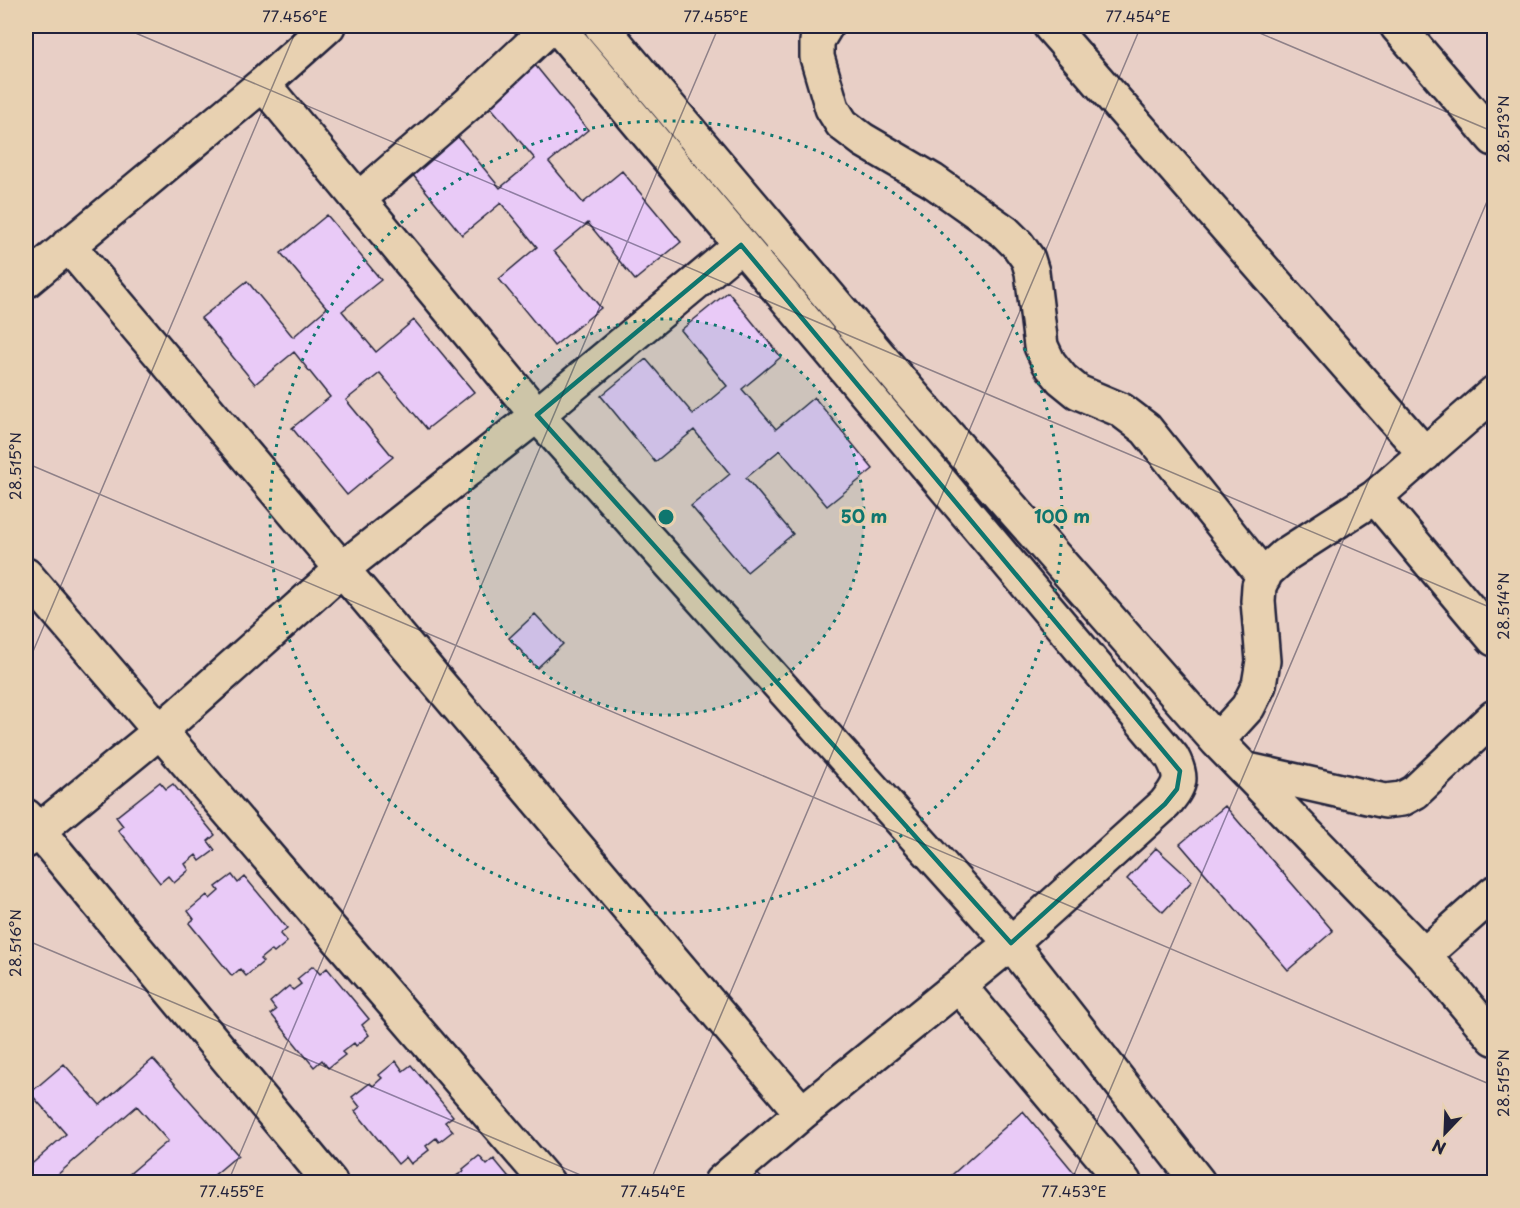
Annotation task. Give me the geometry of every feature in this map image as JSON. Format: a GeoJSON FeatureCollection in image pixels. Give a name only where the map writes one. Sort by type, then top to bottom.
{"type":"FeatureCollection","features":[{"type":"Feature","properties":{"kind":"street"},"geometry":{"type":"LineString","coordinates":[[26,281],[263,84],[328,26]]}},
{"type":"Feature","properties":{"kind":"street"},"geometry":{"type":"LineString","coordinates":[[359,199],[551,26]]}},
{"type":"Feature","properties":{"kind":"street"},"geometry":{"type":"LineString","coordinates":[[557,26],[1172,757],[1180,771],[1177,789],[1165,804],[1011,943],[720,1182]]}},
{"type":"Feature","properties":{"kind":"street"},"geometry":{"type":"LineString","coordinates":[[601,26],[913,396],[1217,741],[1424,955],[1494,1038]]}},
{"type":"Feature","properties":{"kind":"street"},"geometry":{"type":"LineString","coordinates":[[826,26],[817,41],[817,57],[832,108],[842,124],[863,140],[933,181],[1005,232],[1018,245],[1028,259],[1032,272],[1041,346],[1049,363],[1062,379],[1078,392],[1120,410],[1146,429],[1264,577]]}},
{"type":"Feature","properties":{"kind":"street"},"geometry":{"type":"LineString","coordinates":[[1050,26],[1425,454]]}},
{"type":"Feature","properties":{"kind":"street"},"geometry":{"type":"LineString","coordinates":[[1397,26],[1494,139]]}},
{"type":"Feature","properties":{"kind":"street"},"geometry":{"type":"LineString","coordinates":[[263,84],[537,415],[1011,943],[1198,1182]]}},
{"type":"Feature","properties":{"kind":"street"},"geometry":{"type":"LineString","coordinates":[[68,245],[802,1113]]}},
{"type":"Feature","properties":{"kind":"street"},"geometry":{"type":"LineString","coordinates":[[330,1182],[30,829],[159,732],[342,569],[537,415],[741,245]]}},
{"type":"Feature","properties":{"kind":"street"},"geometry":{"type":"LineString","coordinates":[[1217,741],[1248,707],[1259,686],[1263,661],[1258,601],[1260,586],[1266,572],[1285,555],[1375,496],[1494,393]]}},
{"type":"Feature","properties":{"kind":"street"},"geometry":{"type":"LineString","coordinates":[[1375,496],[1494,639]]}},
{"type":"Feature","properties":{"kind":"street"},"geometry":{"type":"LineString","coordinates":[[26,575],[547,1182]]}},
{"type":"Feature","properties":{"kind":"street"},"geometry":{"type":"LineString","coordinates":[[1244,769],[1385,801],[1402,799],[1415,792],[1494,717]]}},
{"type":"Feature","properties":{"kind":"street"},"geometry":{"type":"LineString","coordinates":[[1424,955],[1494,893]]}},
{"type":"Feature","properties":{"kind":"street"},"geometry":{"type":"LineString","coordinates":[[959,986],[1124,1182]]}},
{"type":"Feature","properties":{"kind":"highlighted area"},"geometry":{"type":"Polygon","coordinates":[[[741,245],[1180,771],[1177,789],[1165,804],[1011,943],[537,415],[741,245]]]}},
{"type":"Feature","properties":{"kind":"shaded area"},"geometry":{"type":"Polygon","coordinates":[[[26,26],[1494,26],[1494,1182],[26,1182],[26,26]]]}},
{"type":"Feature","properties":{"kind":"building"},"geometry":{"type":"Polygon","coordinates":[[[535,65],[588,130],[549,162],[583,203],[622,171],[681,242],[635,280],[588,223],[554,251],[601,308],[554,346],[499,279],[537,247],[501,203],[462,235],[408,169],[454,132],[500,188],[535,159],[488,104],[535,65]]]}},
{"type":"Feature","properties":{"kind":"building"},"geometry":{"type":"Polygon","coordinates":[[[327,215],[381,280],[342,311],[376,352],[414,320],[474,392],[427,429],[380,373],[346,400],[393,457],[347,495],[292,428],[330,397],[294,352],[255,384],[201,318],[247,281],[293,337],[327,308],[281,253],[327,215]]]}},
{"type":"Feature","properties":{"kind":"building"},"geometry":{"type":"Polygon","coordinates":[[[728,292],[781,357],[742,389],[776,429],[814,397],[873,469],[827,506],[780,450],[746,478],[793,534],[747,572],[691,506],[730,474],[694,430],[655,462],[601,396],[646,359],[693,414],[727,386],[681,330],[728,292]]]}},
{"type":"Feature","properties":{"kind":"building"},"geometry":{"type":"Polygon","coordinates":[[[535,614],[563,644],[537,668],[509,638],[535,614]]]}},
{"type":"Feature","properties":{"kind":"building"},"geometry":{"type":"Polygon","coordinates":[[[160,782],[166,789],[173,784],[215,835],[208,841],[215,850],[200,861],[196,855],[185,864],[189,870],[174,883],[168,876],[160,883],[118,830],[123,826],[116,817],[160,782]]]}},
{"type":"Feature","properties":{"kind":"building"},"geometry":{"type":"Polygon","coordinates":[[[1225,806],[1333,931],[1288,970],[1180,844],[1225,806]]]}},
{"type":"Feature","properties":{"kind":"building"},"geometry":{"type":"Polygon","coordinates":[[[1156,848],[1192,881],[1163,912],[1127,879],[1156,848]]]}},
{"type":"Feature","properties":{"kind":"building"},"geometry":{"type":"Polygon","coordinates":[[[232,875],[238,883],[245,877],[287,928],[280,934],[287,942],[274,953],[271,950],[260,959],[263,962],[246,976],[240,969],[232,976],[189,923],[194,919],[188,911],[207,895],[210,899],[219,891],[216,887],[232,875]]]}},
{"type":"Feature","properties":{"kind":"building"},"geometry":{"type":"Polygon","coordinates":[[[313,966],[320,974],[327,968],[369,1019],[362,1025],[369,1035],[356,1046],[354,1043],[342,1052],[345,1055],[328,1068],[322,1060],[314,1067],[271,1014],[276,1010],[270,1002],[289,986],[293,990],[301,984],[297,979],[313,966]]]}},
{"type":"Feature","properties":{"kind":"building"},"geometry":{"type":"Polygon","coordinates":[[[153,1059],[238,1155],[206,1182],[120,1182],[168,1141],[137,1106],[49,1182],[26,1182],[26,1169],[66,1134],[30,1093],[64,1064],[100,1105],[153,1059]]]}},
{"type":"Feature","properties":{"kind":"building"},"geometry":{"type":"Polygon","coordinates":[[[396,1061],[403,1071],[411,1065],[453,1116],[445,1122],[453,1131],[439,1142],[436,1138],[426,1146],[429,1150],[411,1164],[406,1157],[398,1164],[355,1111],[360,1107],[352,1097],[370,1083],[373,1086],[382,1078],[379,1075],[396,1061]]]}},
{"type":"Feature","properties":{"kind":"building"},"geometry":{"type":"Polygon","coordinates":[[[1023,1111],[1082,1182],[944,1182],[1023,1111]]]}},
{"type":"Feature","properties":{"kind":"building"},"geometry":{"type":"Polygon","coordinates":[[[479,1156],[487,1165],[494,1159],[513,1182],[447,1182],[464,1171],[463,1169],[479,1156]]]}},
{"type":"Feature","properties":{"kind":"building"},"geometry":{"type":"Polygon","coordinates":[[[756,1172],[765,1182],[743,1182],[756,1172]]]}}]}
